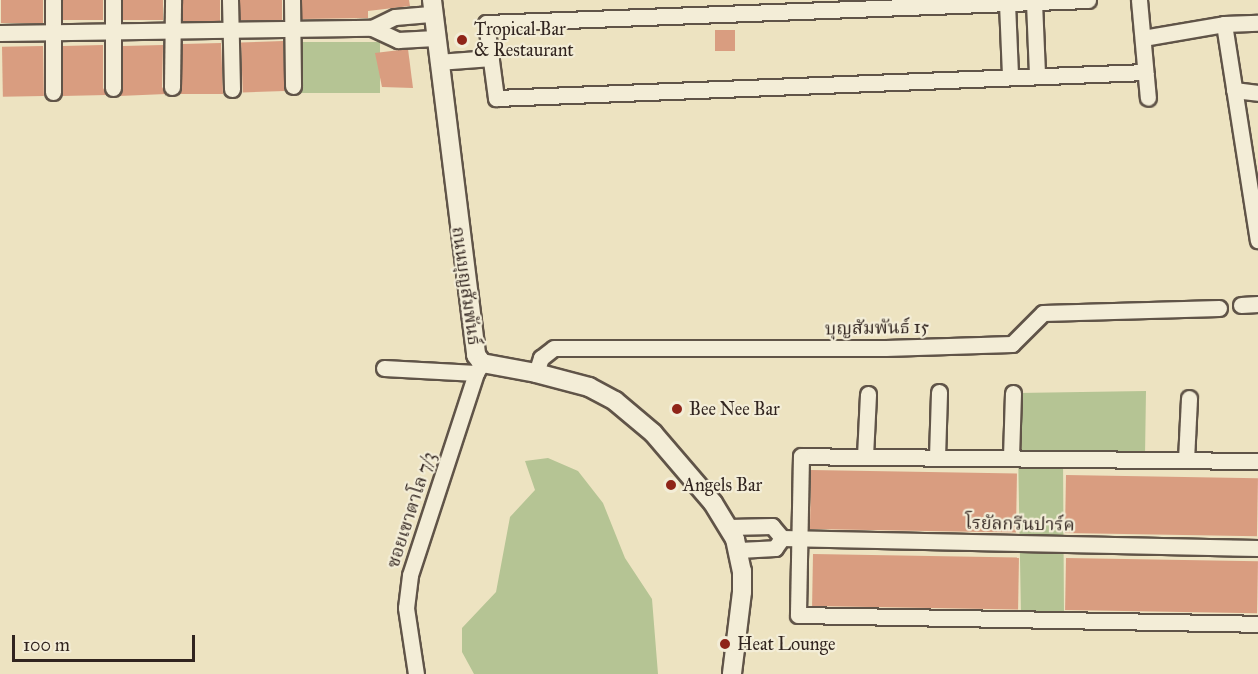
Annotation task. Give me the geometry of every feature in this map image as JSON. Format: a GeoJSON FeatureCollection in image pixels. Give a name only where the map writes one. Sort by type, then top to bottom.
{"type":"FeatureCollection","features":[{"type":"Feature","properties":{"kind":"street"},"geometry":{"type":"LineString","coordinates":[[53,0],[53,92]]}},
{"type":"Feature","properties":{"kind":"street"},"geometry":{"type":"LineString","coordinates":[[113,0],[113,88]]}},
{"type":"Feature","properties":{"kind":"street"},"geometry":{"type":"LineString","coordinates":[[172,87],[173,0]]}},
{"type":"Feature","properties":{"kind":"street"},"geometry":{"type":"LineString","coordinates":[[230,0],[232,89]]}},
{"type":"Feature","properties":{"kind":"street"},"geometry":{"type":"LineString","coordinates":[[292,0],[293,86]]}},
{"type":"Feature","properties":{"kind":"street"},"geometry":{"type":"LineString","coordinates":[[1088,0],[486,23],[496,98],[1145,72]]}},
{"type":"Feature","properties":{"kind":"street"},"geometry":{"type":"LineString","coordinates":[[1139,0],[1148,98]]}},
{"type":"Feature","properties":{"kind":"street"},"geometry":{"type":"LineString","coordinates":[[1034,2],[1036,75]]}},
{"type":"Feature","properties":{"kind":"street"},"geometry":{"type":"LineString","coordinates":[[1007,3],[1010,76]]}},
{"type":"Feature","properties":{"kind":"street"},"geometry":{"type":"LineString","coordinates":[[0,33],[372,28],[396,17],[433,7]]}},
{"type":"Feature","properties":{"kind":"street","name":"ถนนบุญสัมพันธ์"},"geometry":{"type":"LineString","coordinates":[[433,7],[472,342],[479,368],[536,373],[589,387],[615,401],[653,433],[729,527],[739,550],[742,592],[732,674]]}},
{"type":"Feature","properties":{"kind":"street"},"geometry":{"type":"LineString","coordinates":[[1143,38],[1224,24],[1258,23]]}},
{"type":"Feature","properties":{"kind":"street"},"geometry":{"type":"LineString","coordinates":[[1224,24],[1234,90],[1251,166],[1258,240]]}},
{"type":"Feature","properties":{"kind":"street"},"geometry":{"type":"LineString","coordinates":[[372,28],[398,40],[435,38]]}},
{"type":"Feature","properties":{"kind":"street"},"geometry":{"type":"LineString","coordinates":[[438,62],[491,58]]}},
{"type":"Feature","properties":{"kind":"street"},"geometry":{"type":"LineString","coordinates":[[1234,90],[1258,93]]}},
{"type":"Feature","properties":{"kind":"street"},"geometry":{"type":"LineString","coordinates":[[1241,305],[1258,304]]}},
{"type":"Feature","properties":{"kind":"street","name":"บุญสัมพันธ์ 15"},"geometry":{"type":"LineString","coordinates":[[536,373],[541,358],[554,348],[885,348],[1012,344],[1043,313],[1219,308]]}},
{"type":"Feature","properties":{"kind":"street"},"geometry":{"type":"LineString","coordinates":[[384,368],[479,368]]}},
{"type":"Feature","properties":{"kind":"street","name":"ซอยเขาตาโล 7/3"},"geometry":{"type":"LineString","coordinates":[[416,674],[406,608],[410,575],[479,368]]}},
{"type":"Feature","properties":{"kind":"street"},"geometry":{"type":"LineString","coordinates":[[937,457],[939,392]]}},
{"type":"Feature","properties":{"kind":"street"},"geometry":{"type":"LineString","coordinates":[[1011,457],[1013,393]]}},
{"type":"Feature","properties":{"kind":"street"},"geometry":{"type":"LineString","coordinates":[[865,456],[868,394]]}},
{"type":"Feature","properties":{"kind":"street"},"geometry":{"type":"LineString","coordinates":[[1186,460],[1188,398]]}},
{"type":"Feature","properties":{"kind":"street"},"geometry":{"type":"LineString","coordinates":[[1258,461],[801,456],[798,615],[1258,624]]}},
{"type":"Feature","properties":{"kind":"street","name":"โรยัลกรีนปาร์ค"},"geometry":{"type":"LineString","coordinates":[[729,527],[772,526],[782,538]]}},
{"type":"Feature","properties":{"kind":"street","name":"โรยัลกรีนปาร์ค"},"geometry":{"type":"LineString","coordinates":[[782,538],[1258,548]]}},
{"type":"Feature","properties":{"kind":"street","name":"โรยัลกรีนปาร์ค"},"geometry":{"type":"LineString","coordinates":[[739,550],[775,548],[782,538]]}},
{"type":"Feature","properties":{"kind":"green space"},"geometry":{"type":"Polygon","coordinates":[[[298,42],[380,42],[380,93],[298,93],[298,42]]]}},
{"type":"Feature","properties":{"kind":"green space"},"geometry":{"type":"Polygon","coordinates":[[[1146,391],[1145,456],[1063,455],[1064,616],[1021,615],[1017,393],[1146,391]]]}},
{"type":"Feature","properties":{"kind":"green space"},"geometry":{"type":"Polygon","coordinates":[[[548,458],[578,471],[603,503],[625,558],[652,599],[658,674],[474,674],[462,652],[462,628],[496,592],[510,517],[535,490],[525,461],[548,458]]]}},
{"type":"Feature","properties":{"kind":"building"},"geometry":{"type":"Polygon","coordinates":[[[1,0],[43,0],[43,23],[1,23],[1,0]]]}},
{"type":"Feature","properties":{"kind":"building"},"geometry":{"type":"Polygon","coordinates":[[[63,0],[103,0],[103,20],[63,20],[63,0]]]}},
{"type":"Feature","properties":{"kind":"building"},"geometry":{"type":"Polygon","coordinates":[[[123,0],[163,0],[163,20],[123,20],[123,0]]]}},
{"type":"Feature","properties":{"kind":"building"},"geometry":{"type":"Polygon","coordinates":[[[183,0],[220,0],[220,21],[183,21],[183,0]]]}},
{"type":"Feature","properties":{"kind":"building"},"geometry":{"type":"Polygon","coordinates":[[[240,0],[282,0],[282,20],[240,20],[240,0]]]}},
{"type":"Feature","properties":{"kind":"building"},"geometry":{"type":"Polygon","coordinates":[[[302,0],[409,0],[410,6],[368,11],[368,18],[302,19],[302,0]]]}},
{"type":"Feature","properties":{"kind":"building"},"geometry":{"type":"Polygon","coordinates":[[[715,30],[735,30],[735,51],[715,51],[715,30]]]}},
{"type":"Feature","properties":{"kind":"building"},"geometry":{"type":"Polygon","coordinates":[[[283,41],[285,91],[243,92],[241,42],[283,41]]]}},
{"type":"Feature","properties":{"kind":"building"},"geometry":{"type":"Polygon","coordinates":[[[221,43],[223,94],[178,94],[182,87],[182,44],[221,43]]]}},
{"type":"Feature","properties":{"kind":"building"},"geometry":{"type":"Polygon","coordinates":[[[103,45],[103,88],[107,95],[62,96],[63,46],[103,45]]]}},
{"type":"Feature","properties":{"kind":"building"},"geometry":{"type":"Polygon","coordinates":[[[163,45],[162,87],[166,94],[119,96],[123,88],[123,46],[163,45]]]}},
{"type":"Feature","properties":{"kind":"building"},"geometry":{"type":"Polygon","coordinates":[[[43,46],[44,96],[3,97],[2,47],[43,46]]]}},
{"type":"Feature","properties":{"kind":"building"},"geometry":{"type":"Polygon","coordinates":[[[408,49],[413,88],[382,87],[375,53],[408,49]]]}},
{"type":"Feature","properties":{"kind":"building"},"geometry":{"type":"Polygon","coordinates":[[[811,470],[1017,474],[1016,533],[810,529],[811,470]]]}},
{"type":"Feature","properties":{"kind":"building"},"geometry":{"type":"Polygon","coordinates":[[[1066,475],[1258,478],[1257,536],[1065,533],[1066,475]]]}},
{"type":"Feature","properties":{"kind":"building"},"geometry":{"type":"Polygon","coordinates":[[[813,554],[1019,558],[1018,610],[812,606],[813,554]]]}},
{"type":"Feature","properties":{"kind":"building"},"geometry":{"type":"Polygon","coordinates":[[[1066,558],[1258,561],[1257,613],[1065,610],[1066,558]]]}},
{"type":"Feature","properties":{"kind":"place","name":"Tropical Bar & Restaurant"},"geometry":{"type":"Point","coordinates":[462,40]}},
{"type":"Feature","properties":{"kind":"place","name":"Bee Nee Bar"},"geometry":{"type":"Point","coordinates":[677,409]}},
{"type":"Feature","properties":{"kind":"place","name":"Angels Bar"},"geometry":{"type":"Point","coordinates":[671,485]}},
{"type":"Feature","properties":{"kind":"place","name":"Heat Lounge"},"geometry":{"type":"Point","coordinates":[725,644]}}]}
